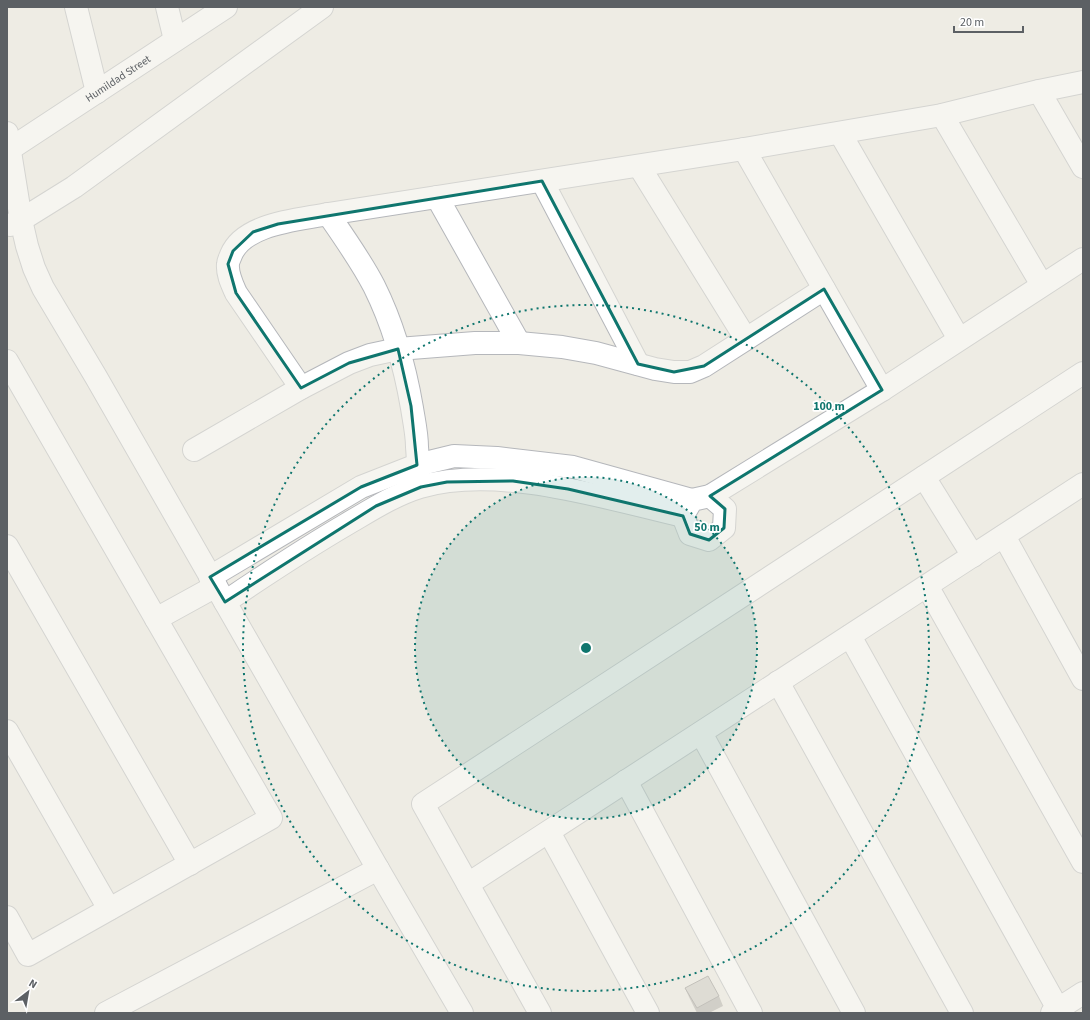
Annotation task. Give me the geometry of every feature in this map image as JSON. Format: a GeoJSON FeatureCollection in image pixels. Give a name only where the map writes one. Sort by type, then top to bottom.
{"type":"FeatureCollection","features":[{"type":"Feature","properties":{"kind":"street"},"geometry":{"type":"LineString","coordinates":[[76,7],[97,92]]}},
{"type":"Feature","properties":{"kind":"street"},"geometry":{"type":"LineString","coordinates":[[167,7],[175,40]]}},
{"type":"Feature","properties":{"kind":"street","name":"Humildad Street"},"geometry":{"type":"LineString","coordinates":[[9,141],[97,92],[226,7]]}},
{"type":"Feature","properties":{"kind":"street"},"geometry":{"type":"LineString","coordinates":[[14,223],[74,187],[322,7]]}},
{"type":"Feature","properties":{"kind":"street"},"geometry":{"type":"LineString","coordinates":[[301,388],[236,293],[230,280],[228,264],[233,251],[241,240],[253,232],[278,224],[328,214],[639,166],[942,115],[1039,91],[1083,82]]}},
{"type":"Feature","properties":{"kind":"street"},"geometry":{"type":"LineString","coordinates":[[1039,91],[1083,167]]}},
{"type":"Feature","properties":{"kind":"street"},"geometry":{"type":"LineString","coordinates":[[942,115],[1042,285]]}},
{"type":"Feature","properties":{"kind":"street"},"geometry":{"type":"LineString","coordinates":[[840,133],[960,339]]}},
{"type":"Feature","properties":{"kind":"street"},"geometry":{"type":"LineString","coordinates":[[9,141],[14,223],[27,246],[34,268],[43,288],[96,377],[462,1013]]}},
{"type":"Feature","properties":{"kind":"street"},"geometry":{"type":"LineString","coordinates":[[744,149],[882,390]]}},
{"type":"Feature","properties":{"kind":"street"},"geometry":{"type":"LineString","coordinates":[[639,166],[746,339]]}},
{"type":"Feature","properties":{"kind":"street"},"geometry":{"type":"LineString","coordinates":[[542,180],[638,364]]}},
{"type":"Feature","properties":{"kind":"street"},"geometry":{"type":"LineString","coordinates":[[438,197],[519,343]]}},
{"type":"Feature","properties":{"kind":"street"},"geometry":{"type":"LineString","coordinates":[[328,214],[374,286],[389,320],[398,350],[411,406],[418,447],[417,465],[421,487]]}},
{"type":"Feature","properties":{"kind":"street"},"geometry":{"type":"LineString","coordinates":[[156,619],[217,588],[297,555],[376,506],[421,487],[447,482],[477,480],[513,481],[695,504],[882,390],[1083,259]]}},
{"type":"Feature","properties":{"kind":"street"},"geometry":{"type":"LineString","coordinates":[[194,450],[301,388],[349,363],[370,355],[398,350],[475,343],[519,343],[596,352],[655,369],[674,372],[690,372],[704,366],[824,289]]}},
{"type":"Feature","properties":{"kind":"street"},"geometry":{"type":"LineString","coordinates":[[7,361],[271,818],[28,954],[7,917]]}},
{"type":"Feature","properties":{"kind":"street"},"geometry":{"type":"LineString","coordinates":[[540,1013],[424,804],[1083,373]]}},
{"type":"Feature","properties":{"kind":"street"},"geometry":{"type":"LineString","coordinates":[[217,588],[361,487],[417,465],[454,456],[497,458],[566,466],[695,504]]}},
{"type":"Feature","properties":{"kind":"street"},"geometry":{"type":"LineString","coordinates":[[924,477],[973,556]]}},
{"type":"Feature","properties":{"kind":"street"},"geometry":{"type":"LineString","coordinates":[[468,884],[1083,484]]}},
{"type":"Feature","properties":{"kind":"street"},"geometry":{"type":"LineString","coordinates":[[1004,536],[1083,679]]}},
{"type":"Feature","properties":{"kind":"street"},"geometry":{"type":"LineString","coordinates":[[7,546],[190,864]]}},
{"type":"Feature","properties":{"kind":"street"},"geometry":{"type":"LineString","coordinates":[[927,586],[1083,862]]}},
{"type":"Feature","properties":{"kind":"street"},"geometry":{"type":"LineString","coordinates":[[850,636],[1055,1011],[1083,993]]}},
{"type":"Feature","properties":{"kind":"street"},"geometry":{"type":"LineString","coordinates":[[778,682],[962,1013]]}},
{"type":"Feature","properties":{"kind":"street"},"geometry":{"type":"LineString","coordinates":[[7,732],[109,909]]}},
{"type":"Feature","properties":{"kind":"street"},"geometry":{"type":"LineString","coordinates":[[701,732],[854,1013]]}},
{"type":"Feature","properties":{"kind":"street"},"geometry":{"type":"LineString","coordinates":[[626,781],[751,1013]]}},
{"type":"Feature","properties":{"kind":"street"},"geometry":{"type":"LineString","coordinates":[[549,832],[648,1013]]}},
{"type":"Feature","properties":{"kind":"street"},"geometry":{"type":"LineString","coordinates":[[106,1013],[378,869]]}},
{"type":"Feature","properties":{"kind":"highlighted area"},"geometry":{"type":"Polygon","coordinates":[[[542,181],[638,364],[674,372],[704,366],[824,289],[882,390],[710,496],[725,509],[724,528],[709,540],[690,534],[683,516],[568,489],[513,481],[447,482],[421,487],[376,506],[225,602],[210,577],[361,487],[417,465],[411,406],[398,349],[349,363],[301,388],[236,293],[228,264],[233,251],[253,232],[278,224],[542,181]]]}},
{"type":"Feature","properties":{"kind":"building"},"geometry":{"type":"Polygon","coordinates":[[[708,976],[719,996],[697,1008],[685,988],[708,976]]]}}]}
